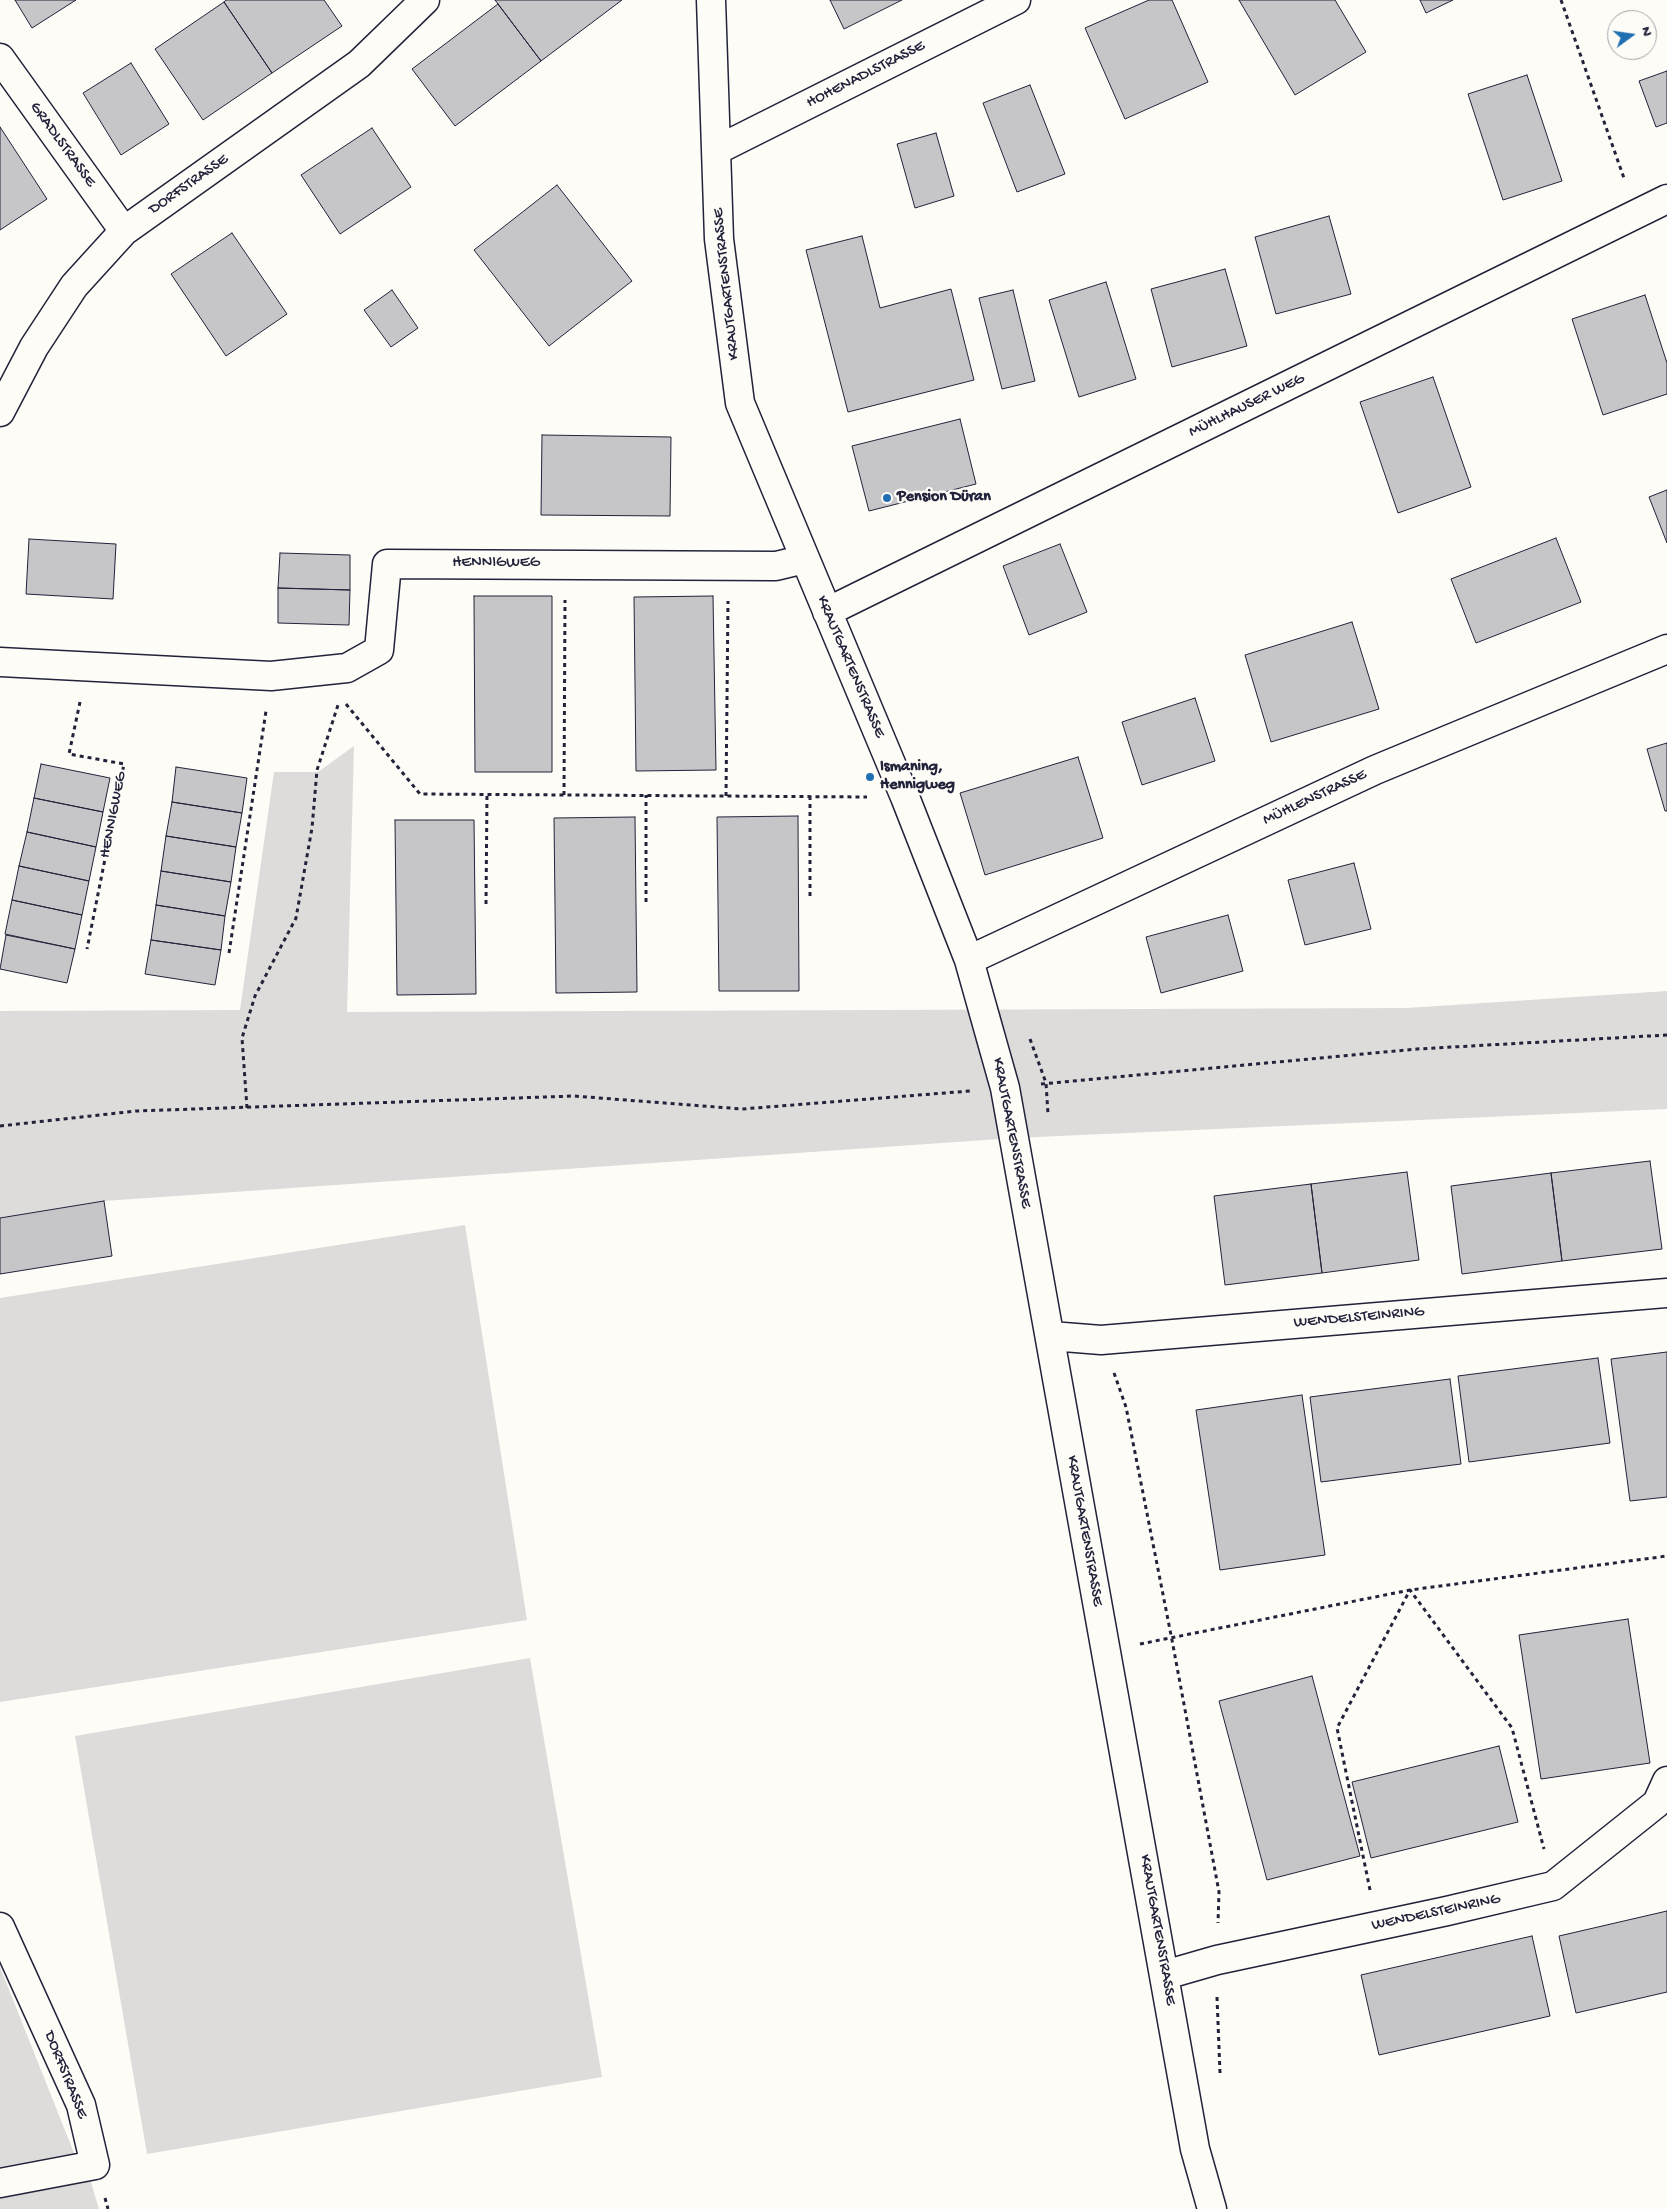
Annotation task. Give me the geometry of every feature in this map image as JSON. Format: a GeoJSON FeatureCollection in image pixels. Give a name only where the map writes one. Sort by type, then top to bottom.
{"type":"FeatureCollection","features":[{"type":"Feature","properties":{"kind":"street","name":"DORFSTRASSE"},"geometry":{"type":"LineString","coordinates":[[0,412],[34,347],[74,286],[124,231],[359,64],[425,0]]}},
{"type":"Feature","properties":{"kind":"street","name":"KRAUTGARTENSTRASSE"},"geometry":{"type":"LineString","coordinates":[[711,0],[717,150],[718,239],[740,403],[905,797],[969,960],[1005,1088],[1051,1336],[1105,1650],[1195,2149],[1212,2209]]}},
{"type":"Feature","properties":{"kind":"street","name":"HOHENADLSTRASSE"},"geometry":{"type":"LineString","coordinates":[[717,150],[1016,0]]}},
{"type":"Feature","properties":{"kind":"street","name":"GRADLSTRASSE"},"geometry":{"type":"LineString","coordinates":[[0,58],[124,231]]}},
{"type":"Feature","properties":{"kind":"street","name":"MÜHLHAUSER WEG"},"geometry":{"type":"LineString","coordinates":[[827,612],[1667,199]]}},
{"type":"Feature","properties":{"kind":"street","name":"HENNIGWEG"},"geometry":{"type":"LineString","coordinates":[[0,662],[271,676],[347,668],[379,650],[387,564],[776,566],[805,559]]}},
{"type":"Feature","properties":{"kind":"street","name":"MÜHLENSTRASSE"},"geometry":{"type":"LineString","coordinates":[[969,960],[1375,770],[1667,649]]}},
{"type":"Feature","properties":{"kind":"street","name":"WENDELSTEINRING"},"geometry":{"type":"LineString","coordinates":[[1051,1336],[1101,1340],[1667,1293]]}},
{"type":"Feature","properties":{"kind":"street","name":"WENDELSTEINRING"},"geometry":{"type":"LineString","coordinates":[[1165,1975],[1217,1960],[1553,1886],[1657,1803],[1667,1781]]}},
{"type":"Feature","properties":{"kind":"street","name":"DORFSTRASSE"},"geometry":{"type":"LineString","coordinates":[[0,1927],[81,2105],[96,2165],[0,2183]]}},
{"type":"Feature","properties":{"kind":"path"},"geometry":{"type":"LineString","coordinates":[[1561,0],[1637,214]]}},
{"type":"Feature","properties":{"kind":"path"},"geometry":{"type":"LineString","coordinates":[[726,796],[728,594]]}},
{"type":"Feature","properties":{"kind":"path"},"geometry":{"type":"LineString","coordinates":[[564,595],[564,795]]}},
{"type":"Feature","properties":{"kind":"path","name":"HENNIGWEG"},"geometry":{"type":"LineString","coordinates":[[87,949],[124,764],[68,754],[88,668]]}},
{"type":"Feature","properties":{"kind":"path"},"geometry":{"type":"LineString","coordinates":[[229,953],[271,676]]}},
{"type":"Feature","properties":{"kind":"path"},"geometry":{"type":"LineString","coordinates":[[247,1108],[242,1038],[255,996],[296,918],[312,828],[317,770],[341,697],[420,794],[905,797]]}},
{"type":"Feature","properties":{"kind":"path"},"geometry":{"type":"LineString","coordinates":[[486,904],[487,794]]}},
{"type":"Feature","properties":{"kind":"path"},"geometry":{"type":"LineString","coordinates":[[646,795],[646,902]]}},
{"type":"Feature","properties":{"kind":"path"},"geometry":{"type":"LineString","coordinates":[[810,796],[810,900]]}},
{"type":"Feature","properties":{"kind":"path"},"geometry":{"type":"LineString","coordinates":[[0,1126],[136,1111],[574,1096],[742,1109],[1005,1088],[1417,1049],[1667,1035]]}},
{"type":"Feature","properties":{"kind":"path"},"geometry":{"type":"LineString","coordinates":[[1029,1036],[1046,1084],[1047,1122]]}},
{"type":"Feature","properties":{"kind":"path"},"geometry":{"type":"LineString","coordinates":[[1101,1340],[1126,1407],[1219,1892],[1217,1960],[1220,2083]]}},
{"type":"Feature","properties":{"kind":"path"},"geometry":{"type":"LineString","coordinates":[[1105,1650],[1172,1640],[1410,1590],[1667,1556]]}},
{"type":"Feature","properties":{"kind":"path"},"geometry":{"type":"LineString","coordinates":[[1410,1590],[1512,1728],[1553,1886]]}},
{"type":"Feature","properties":{"kind":"path"},"geometry":{"type":"LineString","coordinates":[[1378,1926],[1337,1728],[1410,1590]]}},
{"type":"Feature","properties":{"kind":"shaded area"},"geometry":{"type":"Polygon","coordinates":[[[354,746],[347,1012],[1407,1008],[1667,991],[1667,1109],[1014,1138],[104,1201],[0,1218],[0,1011],[240,1010],[274,772],[318,772],[354,746]]]}},
{"type":"Feature","properties":{"kind":"shaded area"},"geometry":{"type":"Polygon","coordinates":[[[465,1225],[527,1620],[0,1702],[0,1298],[465,1225]]]}},
{"type":"Feature","properties":{"kind":"shaded area"},"geometry":{"type":"Polygon","coordinates":[[[530,1658],[602,2077],[147,2154],[75,1736],[530,1658]]]}},
{"type":"Feature","properties":{"kind":"shaded area"},"geometry":{"type":"Polygon","coordinates":[[[0,1967],[74,2153],[0,2167],[0,1967]]]}},
{"type":"Feature","properties":{"kind":"shaded area"},"geometry":{"type":"Polygon","coordinates":[[[90,2179],[99,2209],[0,2209],[0,2195],[90,2179]]]}},
{"type":"Feature","properties":{"kind":"building"},"geometry":{"type":"Polygon","coordinates":[[[15,0],[76,0],[32,28],[15,0]]]}},
{"type":"Feature","properties":{"kind":"building"},"geometry":{"type":"Polygon","coordinates":[[[226,0],[324,0],[342,26],[272,73],[224,2],[226,0]]]}},
{"type":"Feature","properties":{"kind":"building"},"geometry":{"type":"Polygon","coordinates":[[[495,0],[622,0],[541,61],[495,0]]]}},
{"type":"Feature","properties":{"kind":"building"},"geometry":{"type":"Polygon","coordinates":[[[830,0],[902,0],[844,29],[830,0]]]}},
{"type":"Feature","properties":{"kind":"building"},"geometry":{"type":"Polygon","coordinates":[[[1149,0],[1172,0],[1208,82],[1125,119],[1085,28],[1149,0]]]}},
{"type":"Feature","properties":{"kind":"building"},"geometry":{"type":"Polygon","coordinates":[[[1239,0],[1335,0],[1366,52],[1295,95],[1239,0]]]}},
{"type":"Feature","properties":{"kind":"building"},"geometry":{"type":"Polygon","coordinates":[[[1420,0],[1453,0],[1426,13],[1420,0]]]}},
{"type":"Feature","properties":{"kind":"building"},"geometry":{"type":"Polygon","coordinates":[[[224,2],[272,73],[203,120],[155,49],[224,2]]]}},
{"type":"Feature","properties":{"kind":"building"},"geometry":{"type":"Polygon","coordinates":[[[498,4],[541,61],[455,126],[412,69],[498,4]]]}},
{"type":"Feature","properties":{"kind":"building"},"geometry":{"type":"Polygon","coordinates":[[[131,63],[169,124],[121,155],[83,93],[131,63]]]}},
{"type":"Feature","properties":{"kind":"building"},"geometry":{"type":"Polygon","coordinates":[[[1667,71],[1667,123],[1656,127],[1639,81],[1667,71]]]}},
{"type":"Feature","properties":{"kind":"building"},"geometry":{"type":"Polygon","coordinates":[[[1527,75],[1562,181],[1503,200],[1468,94],[1527,75]]]}},
{"type":"Feature","properties":{"kind":"building"},"geometry":{"type":"Polygon","coordinates":[[[1030,85],[1065,174],[1017,192],[983,103],[1030,85]]]}},
{"type":"Feature","properties":{"kind":"building"},"geometry":{"type":"Polygon","coordinates":[[[0,127],[47,199],[0,230],[0,127]]]}},
{"type":"Feature","properties":{"kind":"building"},"geometry":{"type":"Polygon","coordinates":[[[372,128],[411,187],[340,234],[301,175],[372,128]]]}},
{"type":"Feature","properties":{"kind":"building"},"geometry":{"type":"Polygon","coordinates":[[[936,133],[954,196],[915,208],[897,144],[936,133]]]}},
{"type":"Feature","properties":{"kind":"building"},"geometry":{"type":"Polygon","coordinates":[[[557,185],[632,281],[549,346],[474,250],[557,185]]]}},
{"type":"Feature","properties":{"kind":"building"},"geometry":{"type":"Polygon","coordinates":[[[1329,216],[1351,294],[1276,314],[1255,237],[1329,216]]]}},
{"type":"Feature","properties":{"kind":"building"},"geometry":{"type":"Polygon","coordinates":[[[232,233],[287,314],[226,356],[171,274],[232,233]]]}},
{"type":"Feature","properties":{"kind":"building"},"geometry":{"type":"Polygon","coordinates":[[[862,236],[880,308],[951,289],[974,380],[848,412],[806,250],[862,236]]]}},
{"type":"Feature","properties":{"kind":"building"},"geometry":{"type":"Polygon","coordinates":[[[1225,269],[1247,346],[1172,367],[1151,289],[1225,269]]]}},
{"type":"Feature","properties":{"kind":"building"},"geometry":{"type":"Polygon","coordinates":[[[1106,282],[1136,379],[1079,397],[1049,300],[1106,282]]]}},
{"type":"Feature","properties":{"kind":"building"},"geometry":{"type":"Polygon","coordinates":[[[392,290],[418,328],[391,347],[364,310],[392,290]]]}},
{"type":"Feature","properties":{"kind":"building"},"geometry":{"type":"Polygon","coordinates":[[[1013,290],[1035,381],[1002,389],[979,298],[1013,290]]]}},
{"type":"Feature","properties":{"kind":"building"},"geometry":{"type":"Polygon","coordinates":[[[1645,295],[1667,363],[1667,394],[1603,415],[1572,319],[1645,295]]]}},
{"type":"Feature","properties":{"kind":"building"},"geometry":{"type":"Polygon","coordinates":[[[1433,377],[1471,487],[1398,513],[1360,402],[1433,377]]]}},
{"type":"Feature","properties":{"kind":"building"},"geometry":{"type":"Polygon","coordinates":[[[960,419],[976,484],[869,511],[852,446],[960,419]]]}},
{"type":"Feature","properties":{"kind":"building"},"geometry":{"type":"Polygon","coordinates":[[[542,435],[671,437],[670,516],[541,515],[542,435]]]}},
{"type":"Feature","properties":{"kind":"building"},"geometry":{"type":"Polygon","coordinates":[[[1667,490],[1667,543],[1649,497],[1667,490]]]}},
{"type":"Feature","properties":{"kind":"building"},"geometry":{"type":"Polygon","coordinates":[[[1556,538],[1581,602],[1476,643],[1451,579],[1556,538]]]}},
{"type":"Feature","properties":{"kind":"building"},"geometry":{"type":"Polygon","coordinates":[[[29,539],[116,544],[113,599],[26,594],[29,539]]]}},
{"type":"Feature","properties":{"kind":"building"},"geometry":{"type":"Polygon","coordinates":[[[1060,544],[1087,612],[1029,635],[1003,566],[1060,544]]]}},
{"type":"Feature","properties":{"kind":"building"},"geometry":{"type":"Polygon","coordinates":[[[280,553],[350,555],[350,590],[278,588],[280,553]]]}},
{"type":"Feature","properties":{"kind":"building"},"geometry":{"type":"Polygon","coordinates":[[[278,588],[350,590],[349,625],[278,623],[278,588]]]}},
{"type":"Feature","properties":{"kind":"building"},"geometry":{"type":"Polygon","coordinates":[[[474,596],[552,596],[552,772],[475,772],[474,596]]]}},
{"type":"Feature","properties":{"kind":"building"},"geometry":{"type":"Polygon","coordinates":[[[713,596],[716,770],[636,771],[634,597],[713,596]]]}},
{"type":"Feature","properties":{"kind":"building"},"geometry":{"type":"Polygon","coordinates":[[[1352,622],[1379,709],[1271,742],[1245,655],[1352,622]]]}},
{"type":"Feature","properties":{"kind":"building"},"geometry":{"type":"Polygon","coordinates":[[[1195,698],[1215,761],[1142,785],[1122,722],[1195,698]]]}},
{"type":"Feature","properties":{"kind":"building"},"geometry":{"type":"Polygon","coordinates":[[[1667,743],[1667,811],[1665,811],[1647,749],[1667,743]]]}},
{"type":"Feature","properties":{"kind":"building"},"geometry":{"type":"Polygon","coordinates":[[[1078,757],[1103,838],[985,875],[960,793],[1078,757]]]}},
{"type":"Feature","properties":{"kind":"building"},"geometry":{"type":"Polygon","coordinates":[[[41,764],[110,778],[103,812],[34,798],[41,764]]]}},
{"type":"Feature","properties":{"kind":"building"},"geometry":{"type":"Polygon","coordinates":[[[176,767],[247,778],[242,813],[172,802],[176,767]]]}},
{"type":"Feature","properties":{"kind":"building"},"geometry":{"type":"Polygon","coordinates":[[[34,798],[103,812],[96,847],[27,832],[34,798]]]}},
{"type":"Feature","properties":{"kind":"building"},"geometry":{"type":"Polygon","coordinates":[[[172,802],[242,813],[236,847],[166,836],[172,802]]]}},
{"type":"Feature","properties":{"kind":"building"},"geometry":{"type":"Polygon","coordinates":[[[798,816],[799,991],[719,991],[717,817],[798,816]]]}},
{"type":"Feature","properties":{"kind":"building"},"geometry":{"type":"Polygon","coordinates":[[[635,817],[637,992],[556,993],[554,818],[635,817]]]}},
{"type":"Feature","properties":{"kind":"building"},"geometry":{"type":"Polygon","coordinates":[[[395,820],[474,820],[476,994],[397,995],[395,820]]]}},
{"type":"Feature","properties":{"kind":"building"},"geometry":{"type":"Polygon","coordinates":[[[27,832],[96,847],[89,881],[19,866],[27,832]]]}},
{"type":"Feature","properties":{"kind":"building"},"geometry":{"type":"Polygon","coordinates":[[[166,836],[236,847],[231,882],[161,871],[166,836]]]}},
{"type":"Feature","properties":{"kind":"building"},"geometry":{"type":"Polygon","coordinates":[[[1354,863],[1371,929],[1305,945],[1288,880],[1354,863]]]}},
{"type":"Feature","properties":{"kind":"building"},"geometry":{"type":"Polygon","coordinates":[[[19,866],[89,881],[82,915],[12,900],[19,866]]]}},
{"type":"Feature","properties":{"kind":"building"},"geometry":{"type":"Polygon","coordinates":[[[161,871],[231,882],[225,916],[156,905],[161,871]]]}},
{"type":"Feature","properties":{"kind":"building"},"geometry":{"type":"Polygon","coordinates":[[[12,900],[82,915],[75,949],[5,934],[12,900]]]}},
{"type":"Feature","properties":{"kind":"building"},"geometry":{"type":"Polygon","coordinates":[[[156,905],[225,916],[221,950],[151,940],[156,905]]]}},
{"type":"Feature","properties":{"kind":"building"},"geometry":{"type":"Polygon","coordinates":[[[1228,915],[1243,971],[1161,993],[1146,937],[1228,915]]]}},
{"type":"Feature","properties":{"kind":"building"},"geometry":{"type":"Polygon","coordinates":[[[6,935],[75,949],[67,983],[0,969],[6,935]]]}},
{"type":"Feature","properties":{"kind":"building"},"geometry":{"type":"Polygon","coordinates":[[[151,940],[221,950],[215,985],[145,974],[151,940]]]}},
{"type":"Feature","properties":{"kind":"building"},"geometry":{"type":"Polygon","coordinates":[[[1650,1161],[1662,1249],[1562,1261],[1551,1173],[1650,1161]]]}},
{"type":"Feature","properties":{"kind":"building"},"geometry":{"type":"Polygon","coordinates":[[[1407,1172],[1419,1260],[1322,1273],[1311,1184],[1407,1172]]]}},
{"type":"Feature","properties":{"kind":"building"},"geometry":{"type":"Polygon","coordinates":[[[1551,1173],[1562,1261],[1462,1274],[1451,1186],[1551,1173]]]}},
{"type":"Feature","properties":{"kind":"building"},"geometry":{"type":"Polygon","coordinates":[[[1311,1184],[1322,1273],[1225,1285],[1214,1196],[1311,1184]]]}},
{"type":"Feature","properties":{"kind":"building"},"geometry":{"type":"Polygon","coordinates":[[[104,1201],[112,1256],[0,1274],[0,1218],[104,1201]]]}},
{"type":"Feature","properties":{"kind":"building"},"geometry":{"type":"Polygon","coordinates":[[[1667,1352],[1667,1497],[1630,1501],[1611,1359],[1667,1352]]]}},
{"type":"Feature","properties":{"kind":"building"},"geometry":{"type":"Polygon","coordinates":[[[1598,1358],[1610,1443],[1469,1462],[1458,1376],[1598,1358]]]}},
{"type":"Feature","properties":{"kind":"building"},"geometry":{"type":"Polygon","coordinates":[[[1450,1379],[1461,1464],[1321,1482],[1310,1397],[1450,1379]]]}},
{"type":"Feature","properties":{"kind":"building"},"geometry":{"type":"Polygon","coordinates":[[[1302,1395],[1325,1555],[1220,1570],[1196,1410],[1302,1395]]]}},
{"type":"Feature","properties":{"kind":"building"},"geometry":{"type":"Polygon","coordinates":[[[1628,1619],[1650,1763],[1541,1779],[1519,1635],[1628,1619]]]}},
{"type":"Feature","properties":{"kind":"building"},"geometry":{"type":"Polygon","coordinates":[[[1312,1676],[1360,1856],[1267,1880],[1219,1701],[1312,1676]]]}},
{"type":"Feature","properties":{"kind":"building"},"geometry":{"type":"Polygon","coordinates":[[[1499,1746],[1518,1822],[1371,1858],[1352,1782],[1499,1746]]]}},
{"type":"Feature","properties":{"kind":"building"},"geometry":{"type":"Polygon","coordinates":[[[1667,1911],[1667,1992],[1576,2013],[1559,1936],[1667,1911]]]}},
{"type":"Feature","properties":{"kind":"building"},"geometry":{"type":"Polygon","coordinates":[[[1532,1936],[1550,2016],[1379,2055],[1361,1975],[1532,1936]]]}},
{"type":"Feature","properties":{"kind":"place","name":"Pension Düran"},"geometry":{"type":"Point","coordinates":[887,498]}},
{"type":"Feature","properties":{"kind":"place","name":"Ismaning, Hennigweg"},"geometry":{"type":"Point","coordinates":[870,777]}}]}
